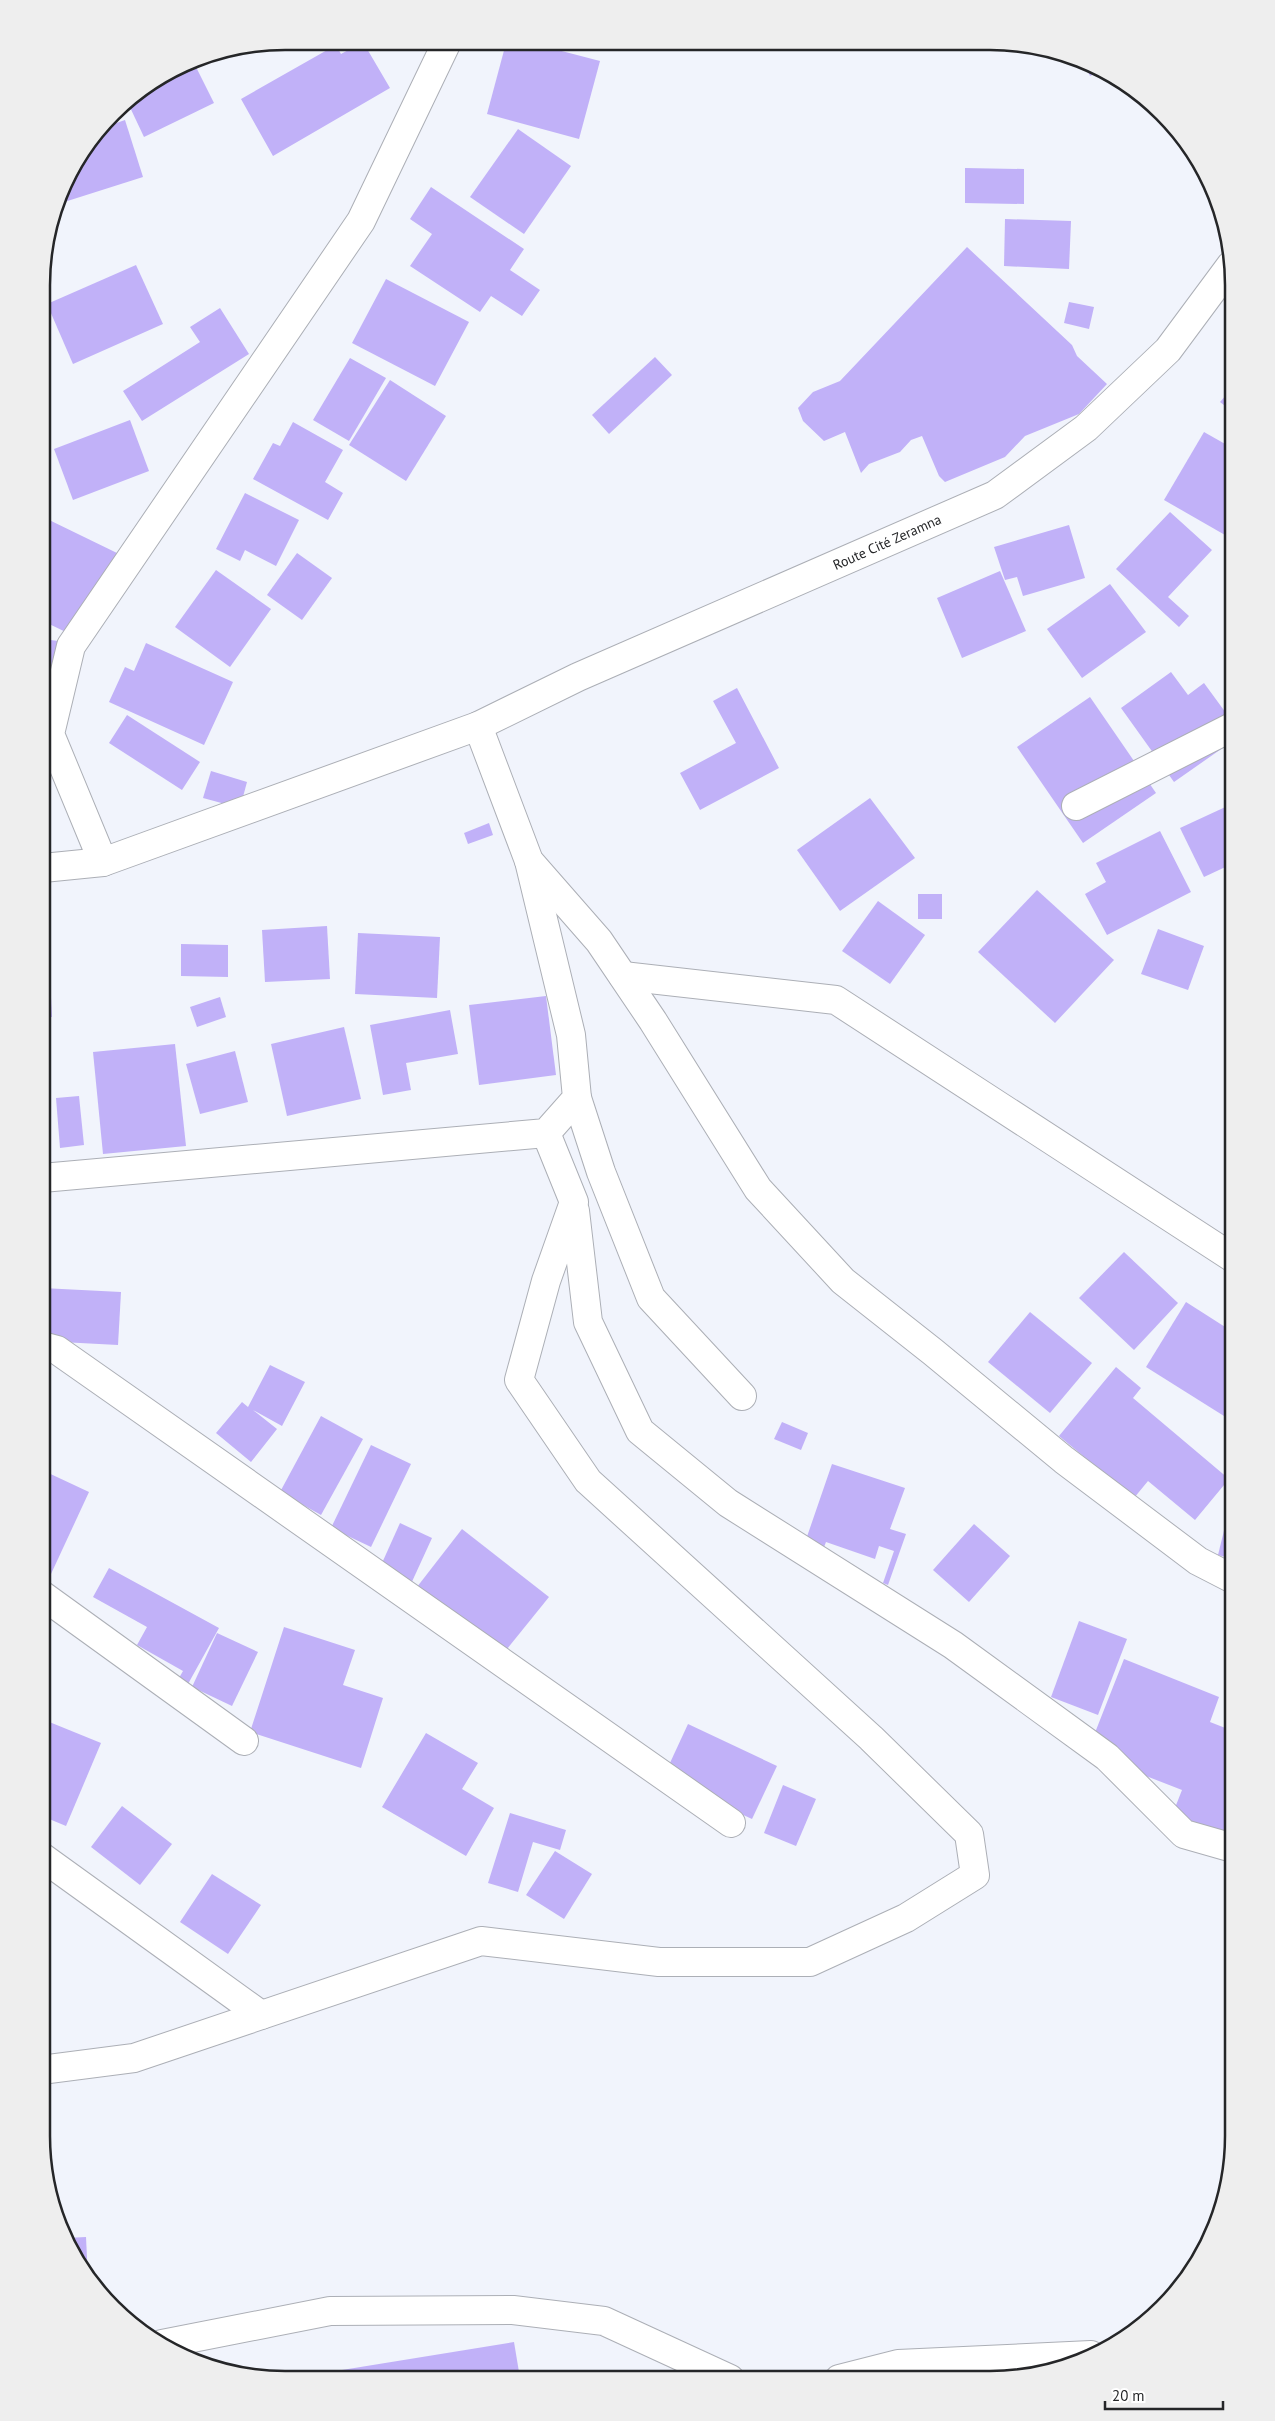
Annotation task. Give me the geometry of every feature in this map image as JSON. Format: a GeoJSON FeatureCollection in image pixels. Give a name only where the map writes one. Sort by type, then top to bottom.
{"type":"FeatureCollection","features":[{"type":"Feature","properties":{"kind":"street"},"geometry":{"type":"LineString","coordinates":[[103,862],[50,734],[70,646],[361,221],[443,50]]}},
{"type":"Feature","properties":{"kind":"street","name":"Route Cité Zeramna"},"geometry":{"type":"LineString","coordinates":[[50,867],[103,862],[478,726],[578,677],[995,495],[1086,428],[1168,350],[1224,273]]}},
{"type":"Feature","properties":{"kind":"street"},"geometry":{"type":"LineString","coordinates":[[478,726],[529,861],[571,1035],[576,1098],[601,1172],[651,1298],[742,1396]]}},
{"type":"Feature","properties":{"kind":"street"},"geometry":{"type":"LineString","coordinates":[[1076,806],[1225,731]]}},
{"type":"Feature","properties":{"kind":"street"},"geometry":{"type":"LineString","coordinates":[[529,861],[599,941],[653,1021],[758,1189],[843,1281],[1064,1460],[1198,1560],[1225,1575]]}},
{"type":"Feature","properties":{"kind":"street"},"geometry":{"type":"LineString","coordinates":[[623,976],[836,1000],[1225,1252]]}},
{"type":"Feature","properties":{"kind":"street"},"geometry":{"type":"LineString","coordinates":[[50,1177],[546,1133],[576,1098]]}},
{"type":"Feature","properties":{"kind":"street"},"geometry":{"type":"LineString","coordinates":[[546,1133],[574,1202],[588,1322],[640,1432],[728,1503],[953,1645],[1107,1757],[1184,1834],[1225,1846]]}},
{"type":"Feature","properties":{"kind":"street"},"geometry":{"type":"LineString","coordinates":[[50,2069],[134,2058],[481,1940],[659,1962],[810,1962],[906,1918],[975,1875],[969,1834],[871,1738],[588,1481],[519,1380],[546,1281],[574,1202]]}},
{"type":"Feature","properties":{"kind":"street"},"geometry":{"type":"LineString","coordinates":[[50,1348],[57,1350],[731,1823]]}},
{"type":"Feature","properties":{"kind":"street"},"geometry":{"type":"LineString","coordinates":[[50,1601],[244,1741]]}},
{"type":"Feature","properties":{"kind":"street"},"geometry":{"type":"LineString","coordinates":[[50,1863],[261,2015]]}},
{"type":"Feature","properties":{"kind":"street"},"geometry":{"type":"LineString","coordinates":[[171,2342],[330,2311],[513,2310],[604,2321],[713,2371]]}},
{"type":"Feature","properties":{"kind":"street"},"geometry":{"type":"LineString","coordinates":[[870,2371],[898,2364],[1073,2356]]}},
{"type":"Feature","properties":{"kind":"building"},"geometry":{"type":"Polygon","coordinates":[[[327,50],[339,50],[341,54],[348,50],[368,50],[390,88],[273,156],[241,99],[327,50]]]}},
{"type":"Feature","properties":{"kind":"building"},"geometry":{"type":"Polygon","coordinates":[[[504,50],[558,50],[600,61],[579,139],[487,114],[504,50]]]}},
{"type":"Feature","properties":{"kind":"building"},"geometry":{"type":"Polygon","coordinates":[[[196,67],[214,103],[144,137],[130,108],[166,82],[196,67]]]}},
{"type":"Feature","properties":{"kind":"building"},"geometry":{"type":"Polygon","coordinates":[[[125,120],[143,177],[65,202],[81,168],[114,124],[125,120]]]}},
{"type":"Feature","properties":{"kind":"building"},"geometry":{"type":"Polygon","coordinates":[[[518,129],[571,166],[524,234],[470,197],[518,129]]]}},
{"type":"Feature","properties":{"kind":"building"},"geometry":{"type":"Polygon","coordinates":[[[965,168],[1024,169],[1024,204],[965,203],[965,168]]]}},
{"type":"Feature","properties":{"kind":"building"},"geometry":{"type":"Polygon","coordinates":[[[431,187],[524,249],[510,270],[540,290],[522,316],[491,296],[480,312],[410,266],[432,234],[410,219],[431,187]]]}},
{"type":"Feature","properties":{"kind":"building"},"geometry":{"type":"Polygon","coordinates":[[[1005,219],[1071,221],[1069,269],[1004,266],[1005,219]]]}},
{"type":"Feature","properties":{"kind":"building"},"geometry":{"type":"Polygon","coordinates":[[[967,247],[1072,345],[1077,356],[1107,384],[1079,414],[1025,436],[1005,457],[945,482],[939,476],[922,436],[911,440],[900,452],[869,464],[861,473],[845,432],[824,441],[803,421],[798,408],[813,392],[840,381],[967,247]]]}},
{"type":"Feature","properties":{"kind":"building"},"geometry":{"type":"Polygon","coordinates":[[[136,265],[163,324],[73,364],[50,311],[50,303],[136,265]]]}},
{"type":"Feature","properties":{"kind":"building"},"geometry":{"type":"Polygon","coordinates":[[[386,279],[469,322],[435,386],[352,343],[386,279]]]}},
{"type":"Feature","properties":{"kind":"building"},"geometry":{"type":"Polygon","coordinates":[[[1069,302],[1094,307],[1089,329],[1064,323],[1069,302]]]}},
{"type":"Feature","properties":{"kind":"building"},"geometry":{"type":"Polygon","coordinates":[[[220,308],[249,354],[142,421],[123,391],[200,342],[190,327],[220,308]]]}},
{"type":"Feature","properties":{"kind":"building"},"geometry":{"type":"Polygon","coordinates":[[[655,357],[672,375],[609,434],[592,415],[655,357]]]}},
{"type":"Feature","properties":{"kind":"building"},"geometry":{"type":"Polygon","coordinates":[[[350,358],[386,378],[349,441],[313,420],[350,358]]]}},
{"type":"Feature","properties":{"kind":"building"},"geometry":{"type":"Polygon","coordinates":[[[390,380],[446,416],[406,481],[349,445],[390,380]]]}},
{"type":"Feature","properties":{"kind":"building"},"geometry":{"type":"Polygon","coordinates":[[[1225,396],[1225,406],[1220,402],[1225,396]]]}},
{"type":"Feature","properties":{"kind":"building"},"geometry":{"type":"Polygon","coordinates":[[[130,420],[149,471],[73,500],[54,449],[130,420]]]}},
{"type":"Feature","properties":{"kind":"building"},"geometry":{"type":"Polygon","coordinates":[[[293,422],[343,450],[325,482],[343,493],[328,520],[253,479],[273,443],[280,446],[293,422]]]}},
{"type":"Feature","properties":{"kind":"building"},"geometry":{"type":"Polygon","coordinates":[[[1204,432],[1225,444],[1225,535],[1164,500],[1204,432]]]}},
{"type":"Feature","properties":{"kind":"building"},"geometry":{"type":"Polygon","coordinates":[[[245,493],[299,520],[276,566],[245,550],[240,561],[216,549],[245,493]]]}},
{"type":"Feature","properties":{"kind":"building"},"geometry":{"type":"Polygon","coordinates":[[[1170,512],[1212,550],[1168,597],[1189,616],[1179,627],[1116,569],[1170,512]]]}},
{"type":"Feature","properties":{"kind":"building"},"geometry":{"type":"Polygon","coordinates":[[[50,520],[117,553],[76,637],[50,624],[50,520]]]}},
{"type":"Feature","properties":{"kind":"building"},"geometry":{"type":"Polygon","coordinates":[[[1069,525],[1085,578],[1023,596],[1017,577],[1005,580],[994,547],[1069,525]]]}},
{"type":"Feature","properties":{"kind":"building"},"geometry":{"type":"Polygon","coordinates":[[[297,553],[332,578],[302,620],[267,595],[297,553]]]}},
{"type":"Feature","properties":{"kind":"building"},"geometry":{"type":"Polygon","coordinates":[[[216,570],[271,609],[230,667],[175,627],[216,570]]]}},
{"type":"Feature","properties":{"kind":"building"},"geometry":{"type":"Polygon","coordinates":[[[1000,571],[1026,631],[962,658],[937,598],[1000,571]]]}},
{"type":"Feature","properties":{"kind":"building"},"geometry":{"type":"Polygon","coordinates":[[[1110,584],[1146,632],[1082,678],[1047,629],[1110,584]]]}},
{"type":"Feature","properties":{"kind":"building"},"geometry":{"type":"Polygon","coordinates":[[[50,640],[73,643],[50,726],[50,640]]]}},
{"type":"Feature","properties":{"kind":"building"},"geometry":{"type":"Polygon","coordinates":[[[146,643],[233,682],[204,745],[109,702],[125,667],[134,671],[146,643]]]}},
{"type":"Feature","properties":{"kind":"building"},"geometry":{"type":"Polygon","coordinates":[[[1171,672],[1188,695],[1204,683],[1225,712],[1225,746],[1174,782],[1121,708],[1171,672]]]}},
{"type":"Feature","properties":{"kind":"building"},"geometry":{"type":"Polygon","coordinates":[[[737,688],[779,768],[700,810],[680,773],[736,743],[713,701],[737,688]]]}},
{"type":"Feature","properties":{"kind":"building"},"geometry":{"type":"Polygon","coordinates":[[[1090,697],[1156,793],[1083,843],[1017,747],[1090,697]]]}},
{"type":"Feature","properties":{"kind":"building"},"geometry":{"type":"Polygon","coordinates":[[[127,715],[200,762],[182,790],[109,743],[127,715]]]}},
{"type":"Feature","properties":{"kind":"building"},"geometry":{"type":"Polygon","coordinates":[[[211,771],[247,782],[240,808],[203,798],[211,771]]]}},
{"type":"Feature","properties":{"kind":"building"},"geometry":{"type":"Polygon","coordinates":[[[870,798],[915,858],[840,911],[797,850],[870,798]]]}},
{"type":"Feature","properties":{"kind":"building"},"geometry":{"type":"Polygon","coordinates":[[[1225,807],[1225,867],[1204,877],[1180,828],[1225,807]]]}},
{"type":"Feature","properties":{"kind":"building"},"geometry":{"type":"Polygon","coordinates":[[[489,823],[493,835],[468,844],[464,833],[489,823]]]}},
{"type":"Feature","properties":{"kind":"building"},"geometry":{"type":"Polygon","coordinates":[[[1160,831],[1191,892],[1107,935],[1085,894],[1106,882],[1096,863],[1160,831]]]}},
{"type":"Feature","properties":{"kind":"building"},"geometry":{"type":"Polygon","coordinates":[[[1037,890],[1114,960],[1055,1023],[978,952],[1037,890]]]}},
{"type":"Feature","properties":{"kind":"building"},"geometry":{"type":"Polygon","coordinates":[[[918,894],[942,894],[942,919],[918,919],[918,894]]]}},
{"type":"Feature","properties":{"kind":"building"},"geometry":{"type":"Polygon","coordinates":[[[878,901],[925,935],[890,984],[842,951],[878,901]]]}},
{"type":"Feature","properties":{"kind":"building"},"geometry":{"type":"Polygon","coordinates":[[[327,926],[330,979],[265,982],[262,930],[327,926]]]}},
{"type":"Feature","properties":{"kind":"building"},"geometry":{"type":"Polygon","coordinates":[[[1158,929],[1204,946],[1188,990],[1141,974],[1158,929]]]}},
{"type":"Feature","properties":{"kind":"building"},"geometry":{"type":"Polygon","coordinates":[[[358,933],[440,937],[437,998],[355,994],[358,933]]]}},
{"type":"Feature","properties":{"kind":"building"},"geometry":{"type":"Polygon","coordinates":[[[181,944],[228,945],[228,977],[181,976],[181,944]]]}},
{"type":"Feature","properties":{"kind":"building"},"geometry":{"type":"Polygon","coordinates":[[[50,978],[52,1017],[50,1017],[50,978]]]}},
{"type":"Feature","properties":{"kind":"building"},"geometry":{"type":"Polygon","coordinates":[[[546,996],[556,1075],[479,1085],[469,1005],[546,996]]]}},
{"type":"Feature","properties":{"kind":"building"},"geometry":{"type":"Polygon","coordinates":[[[220,997],[226,1017],[197,1027],[190,1007],[220,997]]]}},
{"type":"Feature","properties":{"kind":"building"},"geometry":{"type":"Polygon","coordinates":[[[450,1010],[458,1054],[406,1063],[411,1090],[383,1095],[370,1025],[450,1010]]]}},
{"type":"Feature","properties":{"kind":"building"},"geometry":{"type":"Polygon","coordinates":[[[344,1027],[361,1099],[287,1116],[271,1044],[344,1027]]]}},
{"type":"Feature","properties":{"kind":"building"},"geometry":{"type":"Polygon","coordinates":[[[175,1044],[186,1146],[103,1154],[93,1052],[175,1044]]]}},
{"type":"Feature","properties":{"kind":"building"},"geometry":{"type":"Polygon","coordinates":[[[235,1051],[248,1102],[200,1114],[186,1064],[235,1051]]]}},
{"type":"Feature","properties":{"kind":"building"},"geometry":{"type":"Polygon","coordinates":[[[79,1096],[84,1145],[60,1148],[56,1098],[79,1096]]]}},
{"type":"Feature","properties":{"kind":"building"},"geometry":{"type":"Polygon","coordinates":[[[1124,1252],[1178,1303],[1134,1350],[1079,1298],[1124,1252]]]}},
{"type":"Feature","properties":{"kind":"building"},"geometry":{"type":"Polygon","coordinates":[[[50,1288],[121,1292],[118,1345],[50,1341],[50,1288]]]}},
{"type":"Feature","properties":{"kind":"building"},"geometry":{"type":"Polygon","coordinates":[[[1186,1302],[1225,1327],[1224,1416],[1146,1367],[1186,1302]]]}},
{"type":"Feature","properties":{"kind":"building"},"geometry":{"type":"Polygon","coordinates":[[[1030,1312],[1092,1363],[1050,1413],[988,1362],[1030,1312]]]}},
{"type":"Feature","properties":{"kind":"building"},"geometry":{"type":"Polygon","coordinates":[[[270,1365],[305,1382],[282,1426],[253,1410],[277,1429],[251,1462],[216,1433],[242,1402],[248,1407],[270,1365]]]}},
{"type":"Feature","properties":{"kind":"building"},"geometry":{"type":"Polygon","coordinates":[[[1116,1367],[1141,1388],[1133,1398],[1225,1476],[1225,1484],[1195,1520],[1148,1481],[1134,1498],[1059,1436],[1116,1367]]]}},
{"type":"Feature","properties":{"kind":"building"},"geometry":{"type":"Polygon","coordinates":[[[321,1416],[363,1439],[321,1515],[280,1492],[321,1416]]]}},
{"type":"Feature","properties":{"kind":"building"},"geometry":{"type":"Polygon","coordinates":[[[782,1422],[808,1433],[801,1450],[774,1439],[782,1422]]]}},
{"type":"Feature","properties":{"kind":"building"},"geometry":{"type":"Polygon","coordinates":[[[371,1445],[411,1464],[371,1547],[331,1528],[371,1445]]]}},
{"type":"Feature","properties":{"kind":"building"},"geometry":{"type":"Polygon","coordinates":[[[832,1464],[905,1488],[890,1529],[906,1534],[888,1585],[883,1583],[894,1551],[879,1546],[875,1559],[826,1542],[818,1563],[800,1557],[832,1464]]]}},
{"type":"Feature","properties":{"kind":"building"},"geometry":{"type":"Polygon","coordinates":[[[50,1474],[89,1492],[50,1573],[50,1474]]]}},
{"type":"Feature","properties":{"kind":"building"},"geometry":{"type":"Polygon","coordinates":[[[400,1523],[432,1538],[410,1586],[378,1572],[400,1523]]]}},
{"type":"Feature","properties":{"kind":"building"},"geometry":{"type":"Polygon","coordinates":[[[974,1524],[1010,1556],[969,1602],[933,1570],[974,1524]]]}},
{"type":"Feature","properties":{"kind":"building"},"geometry":{"type":"Polygon","coordinates":[[[1225,1527],[1225,1557],[1218,1555],[1225,1527]]]}},
{"type":"Feature","properties":{"kind":"building"},"geometry":{"type":"Polygon","coordinates":[[[462,1529],[549,1597],[503,1654],[417,1587],[462,1529]]]}},
{"type":"Feature","properties":{"kind":"building"},"geometry":{"type":"Polygon","coordinates":[[[109,1568],[219,1628],[188,1684],[179,1678],[183,1671],[137,1645],[147,1627],[93,1597],[109,1568]]]}},
{"type":"Feature","properties":{"kind":"building"},"geometry":{"type":"Polygon","coordinates":[[[1079,1621],[1127,1639],[1098,1715],[1051,1697],[1079,1621]]]}},
{"type":"Feature","properties":{"kind":"building"},"geometry":{"type":"Polygon","coordinates":[[[284,1627],[355,1650],[343,1685],[383,1698],[361,1768],[250,1732],[284,1627]]]}},
{"type":"Feature","properties":{"kind":"building"},"geometry":{"type":"Polygon","coordinates":[[[217,1633],[258,1652],[232,1706],[192,1687],[217,1633]]]}},
{"type":"Feature","properties":{"kind":"building"},"geometry":{"type":"Polygon","coordinates":[[[1124,1659],[1219,1697],[1210,1722],[1225,1728],[1225,1845],[1169,1823],[1182,1790],[1087,1753],[1124,1659]]]}},
{"type":"Feature","properties":{"kind":"building"},"geometry":{"type":"Polygon","coordinates":[[[50,1722],[101,1743],[66,1826],[50,1819],[50,1722]]]}},
{"type":"Feature","properties":{"kind":"building"},"geometry":{"type":"Polygon","coordinates":[[[688,1724],[777,1766],[752,1819],[663,1778],[688,1724]]]}},
{"type":"Feature","properties":{"kind":"building"},"geometry":{"type":"Polygon","coordinates":[[[426,1733],[478,1763],[462,1789],[494,1808],[466,1856],[382,1807],[426,1733]]]}},
{"type":"Feature","properties":{"kind":"building"},"geometry":{"type":"Polygon","coordinates":[[[783,1785],[816,1799],[796,1846],[764,1833],[783,1785]]]}},
{"type":"Feature","properties":{"kind":"building"},"geometry":{"type":"Polygon","coordinates":[[[122,1806],[172,1844],[140,1885],[91,1847],[122,1806]]]}},
{"type":"Feature","properties":{"kind":"building"},"geometry":{"type":"Polygon","coordinates":[[[510,1813],[566,1830],[560,1850],[533,1842],[518,1892],[488,1883],[510,1813]]]}},
{"type":"Feature","properties":{"kind":"building"},"geometry":{"type":"Polygon","coordinates":[[[555,1851],[592,1874],[564,1919],[526,1895],[555,1851]]]}},
{"type":"Feature","properties":{"kind":"building"},"geometry":{"type":"Polygon","coordinates":[[[212,1874],[261,1905],[228,1954],[180,1922],[212,1874]]]}},
{"type":"Feature","properties":{"kind":"building"},"geometry":{"type":"Polygon","coordinates":[[[86,2237],[87,2263],[81,2254],[73,2238],[86,2237]]]}},
{"type":"Feature","properties":{"kind":"building"},"geometry":{"type":"Polygon","coordinates":[[[514,2342],[519,2371],[336,2371],[514,2342]]]}}]}
